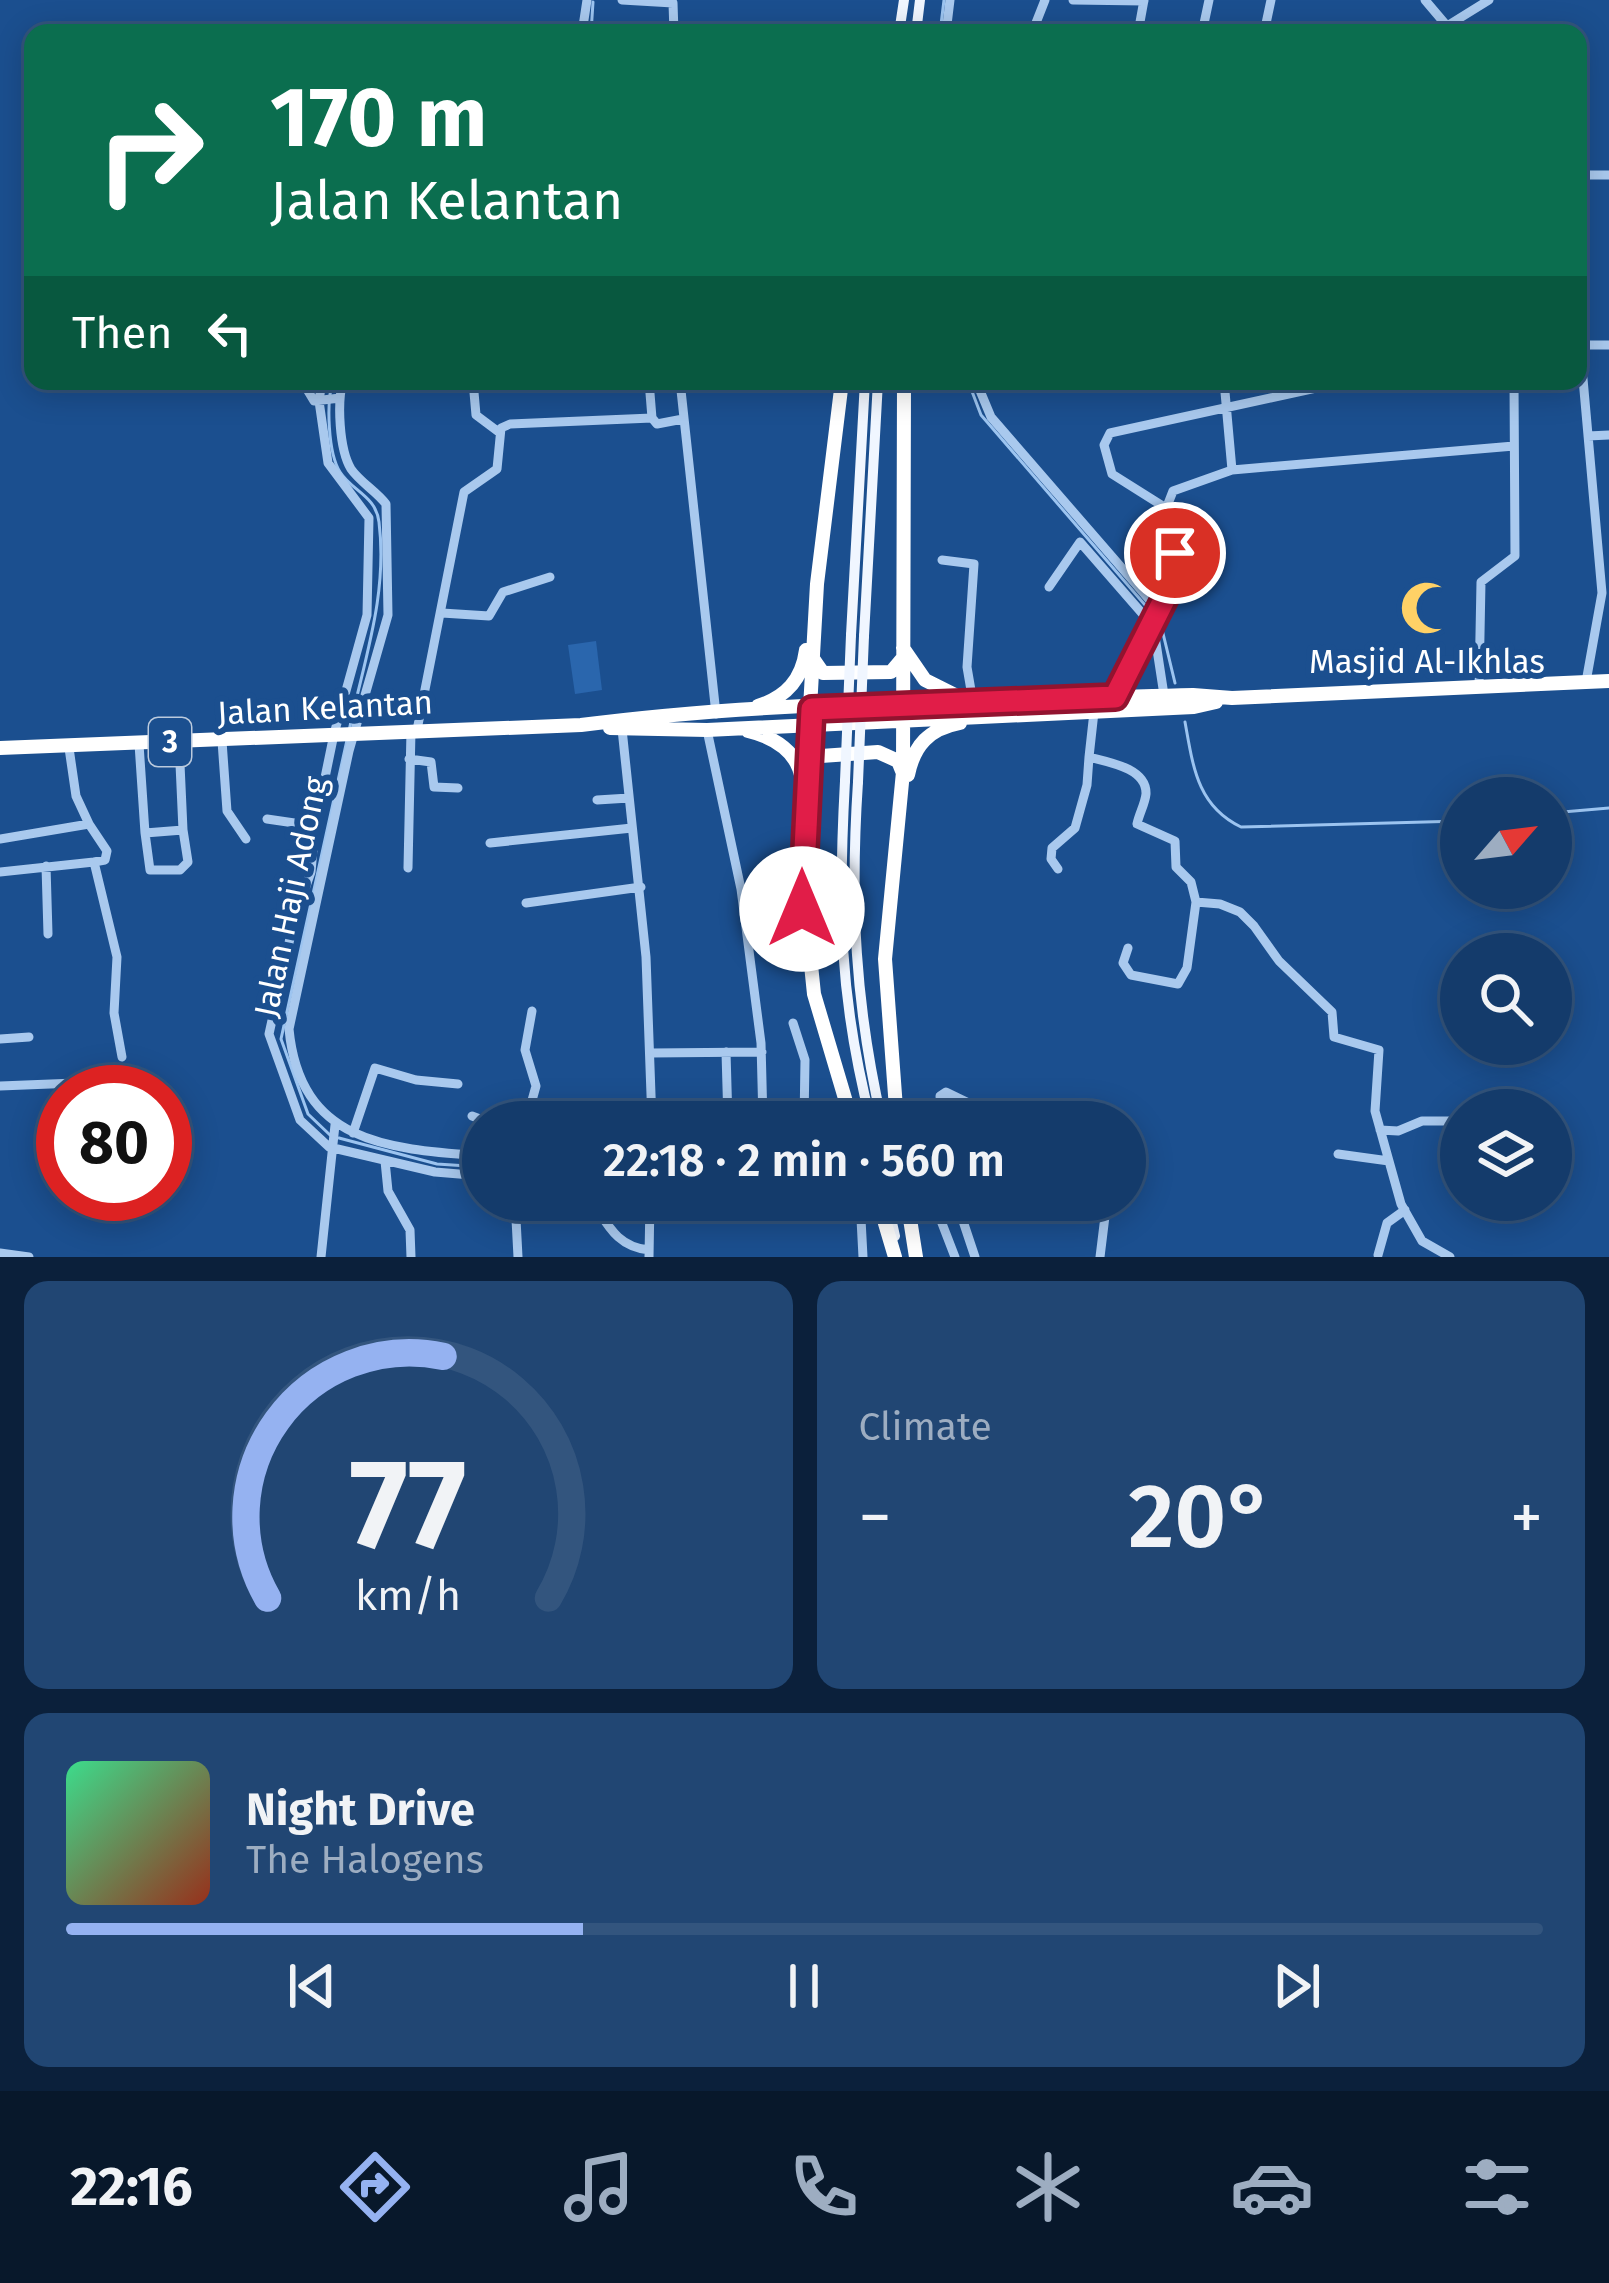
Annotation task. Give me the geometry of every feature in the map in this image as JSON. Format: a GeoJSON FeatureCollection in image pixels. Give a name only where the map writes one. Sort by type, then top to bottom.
{"type":"FeatureCollection","features":[{"type":"Feature","properties":{"kind":"highway"},"geometry":{"type":"LineString","coordinates":[[841,390],[817,584],[801,868],[806,947],[844,1101]]}},
{"type":"Feature","properties":{"kind":"highway"},"geometry":{"type":"LineString","coordinates":[[896,1101],[885,959],[901,804],[904,390]]}},
{"type":"Feature","properties":{"kind":"highway"},"geometry":{"type":"LineString","coordinates":[[742,712],[787,694],[801,672],[817,584]]}},
{"type":"Feature","properties":{"kind":"highway"},"geometry":{"type":"LineString","coordinates":[[812,656],[817,668],[835,676],[891,672],[903,653]]}},
{"type":"Feature","properties":{"kind":"highway"},"geometry":{"type":"LineString","coordinates":[[903,653],[935,688],[974,702]]}},
{"type":"Feature","properties":{"kind":"highway","name":"Jalan Kelantan"},"geometry":{"type":"LineString","coordinates":[[902,712],[974,702],[1164,695],[1232,698],[1609,681]]}},
{"type":"Feature","properties":{"kind":"highway","name":"Jalan Kelantan"},"geometry":{"type":"LineString","coordinates":[[581,724],[622,729],[902,712],[1094,712],[1194,707],[1232,698]]}},
{"type":"Feature","properties":{"kind":"highway","name":"Jalan Kelantan"},"geometry":{"type":"LineString","coordinates":[[0,748],[581,724],[714,724],[742,712],[812,716]]}},
{"type":"Feature","properties":{"kind":"highway"},"geometry":{"type":"LineString","coordinates":[[901,804],[916,748],[929,734],[1000,715]]}},
{"type":"Feature","properties":{"kind":"highway"},"geometry":{"type":"LineString","coordinates":[[714,724],[775,739],[790,753],[801,769],[804,822]]}},
{"type":"Feature","properties":{"kind":"highway"},"geometry":{"type":"LineString","coordinates":[[808,768],[821,756],[878,752],[898,760],[902,772]]}},
{"type":"Feature","properties":{"kind":"highway"},"geometry":{"type":"LineString","coordinates":[[885,1221],[897,1257]]}},
{"type":"Feature","properties":{"kind":"highway"},"geometry":{"type":"LineString","coordinates":[[907,1221],[915,1257]]}},
{"type":"Feature","properties":{"kind":"main road"},"geometry":{"type":"LineString","coordinates":[[865,1101],[851,1049],[840,946],[858,636],[866,390]]}},
{"type":"Feature","properties":{"kind":"main road"},"geometry":{"type":"LineString","coordinates":[[858,636],[877,390]]}},
{"type":"Feature","properties":{"kind":"main road"},"geometry":{"type":"LineString","coordinates":[[851,782],[853,937],[866,1050],[877,1101]]}},
{"type":"Feature","properties":{"kind":"main road"},"geometry":{"type":"LineString","coordinates":[[891,1221],[897,1257]]}},
{"type":"Feature","properties":{"kind":"street"},"geometry":{"type":"LineString","coordinates":[[622,0],[673,3],[674,24]]}},
{"type":"Feature","properties":{"kind":"street"},"geometry":{"type":"LineString","coordinates":[[1073,0],[1144,1]]}},
{"type":"Feature","properties":{"kind":"street"},"geometry":{"type":"LineString","coordinates":[[1424,0],[1442,24]]}},
{"type":"Feature","properties":{"kind":"street"},"geometry":{"type":"LineString","coordinates":[[1453,24],[1489,0]]}},
{"type":"Feature","properties":{"kind":"street"},"geometry":{"type":"LineString","coordinates":[[306,390],[308,395],[329,400]]}},
{"type":"Feature","properties":{"kind":"street"},"geometry":{"type":"LineString","coordinates":[[325,390],[352,470],[382,497],[388,514],[388,615],[315,826],[322,849],[294,920],[269,1034],[300,1120],[330,1144],[385,1161],[462,1174]]}},
{"type":"Feature","properties":{"kind":"street"},"geometry":{"type":"LineString","coordinates":[[336,390],[329,400],[328,463],[337,480],[362,504],[369,526],[368,615],[346,734]]}},
{"type":"Feature","properties":{"kind":"street"},"geometry":{"type":"LineString","coordinates":[[473,390],[476,415],[500,433]]}},
{"type":"Feature","properties":{"kind":"street"},"geometry":{"type":"LineString","coordinates":[[651,390],[656,421]]}},
{"type":"Feature","properties":{"kind":"street"},"geometry":{"type":"LineString","coordinates":[[680,390],[714,724],[762,1052],[763,1101]]}},
{"type":"Feature","properties":{"kind":"street"},"geometry":{"type":"LineString","coordinates":[[980,390],[991,417],[1160,612]]}},
{"type":"Feature","properties":{"kind":"street"},"geometry":{"type":"LineString","coordinates":[[1225,390],[1232,470]]}},
{"type":"Feature","properties":{"kind":"street"},"geometry":{"type":"LineString","coordinates":[[1166,508],[1112,475],[1105,439],[1115,431],[1305,390]]}},
{"type":"Feature","properties":{"kind":"street"},"geometry":{"type":"LineString","coordinates":[[1479,686],[1481,582],[1515,556],[1514,390]]}},
{"type":"Feature","properties":{"kind":"street"},"geometry":{"type":"LineString","coordinates":[[1583,390],[1602,593],[1586,682]]}},
{"type":"Feature","properties":{"kind":"street"},"geometry":{"type":"LineString","coordinates":[[408,868],[409,759],[464,491],[497,469],[500,433],[510,424],[680,420]]}},
{"type":"Feature","properties":{"kind":"street"},"geometry":{"type":"LineString","coordinates":[[1588,436],[1609,435]]}},
{"type":"Feature","properties":{"kind":"street"},"geometry":{"type":"LineString","coordinates":[[1115,697],[1154,627],[1176,572],[1166,508],[1174,491],[1232,470],[1514,446]]}},
{"type":"Feature","properties":{"kind":"street"},"geometry":{"type":"LineString","coordinates":[[1049,586],[1080,542],[1154,627],[1164,695]]}},
{"type":"Feature","properties":{"kind":"street"},"geometry":{"type":"LineString","coordinates":[[942,560],[972,560],[974,564],[967,667],[974,702]]}},
{"type":"Feature","properties":{"kind":"street"},"geometry":{"type":"LineString","coordinates":[[442,613],[489,616],[502,592],[550,577]]}},
{"type":"Feature","properties":{"kind":"street"},"geometry":{"type":"LineString","coordinates":[[1058,869],[1051,860],[1052,848],[1075,828],[1087,785],[1094,712]]}},
{"type":"Feature","properties":{"kind":"street"},"geometry":{"type":"LineString","coordinates":[[622,729],[640,887],[652,1101]]}},
{"type":"Feature","properties":{"kind":"street","name":"Jalan Haji Adong"},"geometry":{"type":"LineString","coordinates":[[334,1128],[317,1109],[289,1029],[322,849],[337,805],[346,734]]}},
{"type":"Feature","properties":{"kind":"street"},"geometry":{"type":"LineString","coordinates":[[222,741],[227,811],[246,839]]}},
{"type":"Feature","properties":{"kind":"street"},"geometry":{"type":"LineString","coordinates":[[139,744],[150,870],[180,870],[188,862],[179,742]]}},
{"type":"Feature","properties":{"kind":"street"},"geometry":{"type":"LineString","coordinates":[[0,872],[105,860],[107,851],[76,796],[69,748]]}},
{"type":"Feature","properties":{"kind":"street"},"geometry":{"type":"LineString","coordinates":[[1089,757],[1138,776],[1146,797],[1137,824],[1175,841],[1176,867],[1191,882],[1196,902],[1187,968],[1178,984],[1131,976],[1123,963],[1128,948]]}},
{"type":"Feature","properties":{"kind":"street"},"geometry":{"type":"LineString","coordinates":[[409,759],[431,762],[434,787],[458,788]]}},
{"type":"Feature","properties":{"kind":"street"},"geometry":{"type":"LineString","coordinates":[[597,800],[629,798]]}},
{"type":"Feature","properties":{"kind":"street"},"geometry":{"type":"LineString","coordinates":[[267,819],[315,826]]}},
{"type":"Feature","properties":{"kind":"street"},"geometry":{"type":"LineString","coordinates":[[0,839],[88,824]]}},
{"type":"Feature","properties":{"kind":"street"},"geometry":{"type":"LineString","coordinates":[[490,842],[632,828]]}},
{"type":"Feature","properties":{"kind":"street"},"geometry":{"type":"LineString","coordinates":[[146,833],[183,830]]}},
{"type":"Feature","properties":{"kind":"street"},"geometry":{"type":"LineString","coordinates":[[94,862],[117,957],[114,1012],[122,1058]]}},
{"type":"Feature","properties":{"kind":"street"},"geometry":{"type":"LineString","coordinates":[[46,866],[48,934]]}},
{"type":"Feature","properties":{"kind":"street"},"geometry":{"type":"LineString","coordinates":[[526,903],[640,887]]}},
{"type":"Feature","properties":{"kind":"street"},"geometry":{"type":"LineString","coordinates":[[1196,902],[1240,912],[1279,961],[1332,1012],[1334,1036],[1379,1050],[1375,1111],[1405,1210],[1422,1240],[1450,1257]]}},
{"type":"Feature","properties":{"kind":"street"},"geometry":{"type":"LineString","coordinates":[[532,1011],[526,1050],[530,1078],[536,1086],[532,1101]]}},
{"type":"Feature","properties":{"kind":"street"},"geometry":{"type":"LineString","coordinates":[[793,1023],[805,1060],[804,1101]]}},
{"type":"Feature","properties":{"kind":"street"},"geometry":{"type":"LineString","coordinates":[[0,1040],[29,1037]]}},
{"type":"Feature","properties":{"kind":"street"},"geometry":{"type":"LineString","coordinates":[[726,1052],[727,1101]]}},
{"type":"Feature","properties":{"kind":"street"},"geometry":{"type":"LineString","coordinates":[[651,1053],[762,1052]]}},
{"type":"Feature","properties":{"kind":"street"},"geometry":{"type":"LineString","coordinates":[[353,1133],[375,1068],[416,1080],[458,1084]]}},
{"type":"Feature","properties":{"kind":"street"},"geometry":{"type":"LineString","coordinates":[[0,1085],[36,1084]]}},
{"type":"Feature","properties":{"kind":"street"},"geometry":{"type":"LineString","coordinates":[[940,1101],[946,1092],[965,1101]]}},
{"type":"Feature","properties":{"kind":"street"},"geometry":{"type":"LineString","coordinates":[[1380,1130],[1398,1131],[1422,1121],[1440,1121]]}},
{"type":"Feature","properties":{"kind":"street"},"geometry":{"type":"LineString","coordinates":[[321,1257],[334,1128],[433,1153],[462,1155]]}},
{"type":"Feature","properties":{"kind":"street"},"geometry":{"type":"LineString","coordinates":[[1338,1154],[1389,1161]]}},
{"type":"Feature","properties":{"kind":"street"},"geometry":{"type":"LineString","coordinates":[[385,1161],[388,1191],[410,1231],[411,1257]]}},
{"type":"Feature","properties":{"kind":"street"},"geometry":{"type":"LineString","coordinates":[[1378,1256],[1387,1223],[1405,1210]]}},
{"type":"Feature","properties":{"kind":"street"},"geometry":{"type":"LineString","coordinates":[[516,1221],[518,1257]]}},
{"type":"Feature","properties":{"kind":"street"},"geometry":{"type":"LineString","coordinates":[[606,1221],[620,1242],[649,1254],[650,1221]]}},
{"type":"Feature","properties":{"kind":"street"},"geometry":{"type":"LineString","coordinates":[[861,1221],[863,1257]]}},
{"type":"Feature","properties":{"kind":"street"},"geometry":{"type":"LineString","coordinates":[[941,1221],[955,1257]]}},
{"type":"Feature","properties":{"kind":"street"},"geometry":{"type":"LineString","coordinates":[[963,1221],[975,1257]]}},
{"type":"Feature","properties":{"kind":"street"},"geometry":{"type":"LineString","coordinates":[[1100,1257],[1104,1221]]}},
{"type":"Feature","properties":{"kind":"street"},"geometry":{"type":"LineString","coordinates":[[0,1253],[29,1257]]}},
{"type":"Feature","properties":{"kind":"building"},"geometry":{"type":"Polygon","coordinates":[[[596,641],[602,690],[575,694],[568,645],[596,641]]]}},
{"type":"Feature","properties":{"kind":"waterway"},"geometry":{"type":"LineString","coordinates":[[941,24],[944,0]]}},
{"type":"Feature","properties":{"kind":"waterway"},"geometry":{"type":"LineString","coordinates":[[592,24],[593,2]]}},
{"type":"Feature","properties":{"kind":"waterway"},"geometry":{"type":"LineString","coordinates":[[331,390],[333,453],[345,479],[377,513],[381,549],[373,627],[349,731]]}},
{"type":"Feature","properties":{"kind":"waterway"},"geometry":{"type":"LineString","coordinates":[[971,390],[981,415],[1152,613]]}},
{"type":"Feature","properties":{"kind":"waterway"},"geometry":{"type":"LineString","coordinates":[[1161,625],[1175,683]]}},
{"type":"Feature","properties":{"kind":"waterway"},"geometry":{"type":"LineString","coordinates":[[1185,722],[1206,796],[1241,827],[1440,822]]}},
{"type":"Feature","properties":{"kind":"waterway"},"geometry":{"type":"LineString","coordinates":[[330,1135],[308,1114],[281,1039],[347,740]]}},
{"type":"Feature","properties":{"kind":"waterway"},"geometry":{"type":"LineString","coordinates":[[1572,811],[1609,808]]}},
{"type":"Feature","properties":{"kind":"waterway"},"geometry":{"type":"LineString","coordinates":[[339,1138],[437,1164],[462,1166]]}},
{"type":"Feature","properties":{"kind":"place","name":"Masjid Al-Ikhlas"},"geometry":{"type":"Point","coordinates":[1427,608]}},
{"type":"Feature","properties":{"kind":"route"},"geometry":{"type":"LineString","coordinates":[[802,909],[812,709],[1115,697],[1172,584],[1175,553]]}}]}
